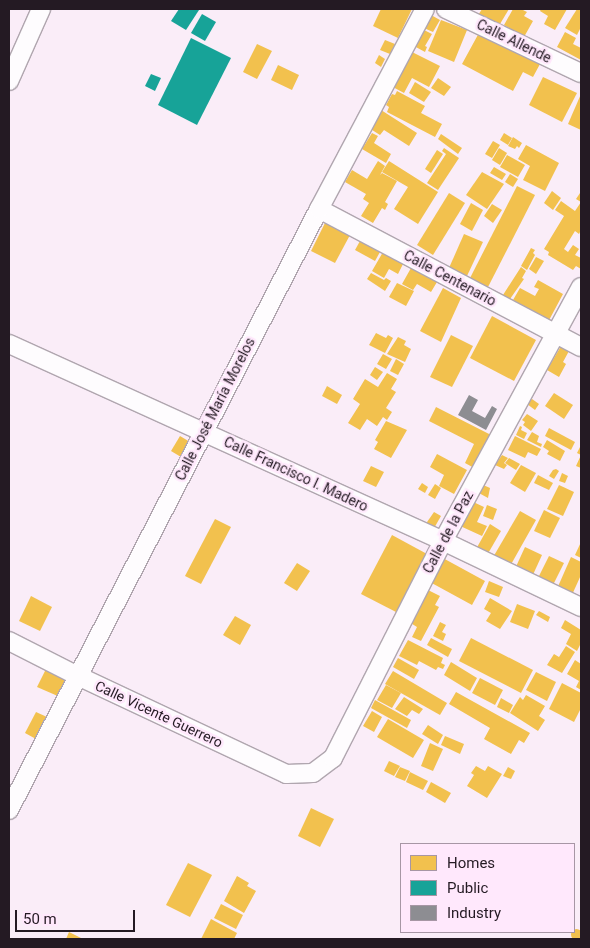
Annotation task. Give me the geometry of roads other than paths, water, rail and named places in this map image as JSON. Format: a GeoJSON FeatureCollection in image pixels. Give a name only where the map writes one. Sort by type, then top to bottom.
{"type":"FeatureCollection","features":[{"type":"Feature","properties":{"kind":"street"},"geometry":{"type":"LineString","coordinates":[[10,71],[41,9]]}},
{"type":"Feature","properties":{"kind":"street","name":"Calle José María Morelos"},"geometry":{"type":"LineString","coordinates":[[9,810],[203,431],[425,9]]}},
{"type":"Feature","properties":{"kind":"street","name":"Calle Allende"},"geometry":{"type":"LineString","coordinates":[[446,9],[581,74]]}},
{"type":"Feature","properties":{"kind":"street","name":"Calle Centenario"},"geometry":{"type":"LineString","coordinates":[[319,209],[581,347]]}},
{"type":"Feature","properties":{"kind":"street","name":"Calle de la Paz"},"geometry":{"type":"LineString","coordinates":[[313,774],[332,758],[442,541],[581,286]]}},
{"type":"Feature","properties":{"kind":"street","name":"Calle Francisco I. Madero"},"geometry":{"type":"LineString","coordinates":[[9,344],[442,541],[581,608]]}},
{"type":"Feature","properties":{"kind":"street","name":"Calle Vicente Guerrero"},"geometry":{"type":"LineString","coordinates":[[9,641],[78,676],[286,774],[313,774]]}}]}
